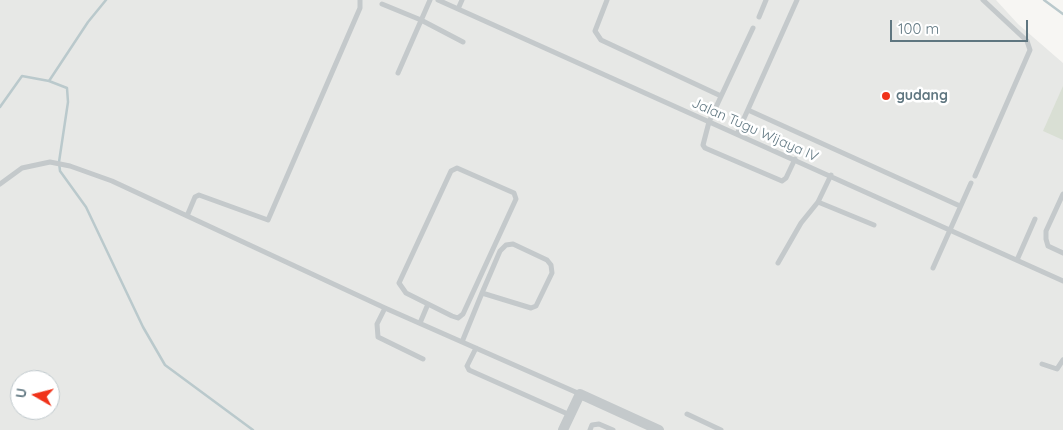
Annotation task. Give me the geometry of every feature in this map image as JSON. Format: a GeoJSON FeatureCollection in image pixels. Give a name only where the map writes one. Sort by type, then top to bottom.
{"type":"FeatureCollection","features":[{"type":"Feature","properties":{"kind":"street"},"geometry":{"type":"LineString","coordinates":[[563,430],[580,394],[659,430]]}},
{"type":"Feature","properties":{"kind":"lane"},"geometry":{"type":"LineString","coordinates":[[187,216],[195,197],[199,195],[268,220],[360,8],[360,0]]}},
{"type":"Feature","properties":{"kind":"lane"},"geometry":{"type":"LineString","coordinates":[[398,73],[430,0]]}},
{"type":"Feature","properties":{"kind":"lane","name":"Jalan Tugu Wijaya IV"},"geometry":{"type":"LineString","coordinates":[[438,0],[831,175],[1063,281]]}},
{"type":"Feature","properties":{"kind":"lane"},"geometry":{"type":"LineString","coordinates":[[458,9],[462,0]]}},
{"type":"Feature","properties":{"kind":"lane"},"geometry":{"type":"LineString","coordinates":[[607,0],[595,31],[601,40],[721,96]]}},
{"type":"Feature","properties":{"kind":"lane"},"geometry":{"type":"LineString","coordinates":[[759,17],[766,0]]}},
{"type":"Feature","properties":{"kind":"lane"},"geometry":{"type":"LineString","coordinates":[[737,134],[797,0]]}},
{"type":"Feature","properties":{"kind":"lane"},"geometry":{"type":"LineString","coordinates":[[974,176],[1030,50],[1027,41],[983,0]]}},
{"type":"Feature","properties":{"kind":"lane"},"geometry":{"type":"LineString","coordinates":[[382,4],[420,20],[463,42]]}},
{"type":"Feature","properties":{"kind":"lane"},"geometry":{"type":"LineString","coordinates":[[753,28],[709,122],[703,145],[713,152],[782,181],[786,178],[795,159]]}},
{"type":"Feature","properties":{"kind":"lane"},"geometry":{"type":"LineString","coordinates":[[748,110],[960,206]]}},
{"type":"Feature","properties":{"kind":"lane"},"geometry":{"type":"LineString","coordinates":[[0,184],[22,168],[50,162],[70,166],[112,181],[385,308],[580,394]]}},
{"type":"Feature","properties":{"kind":"lane"},"geometry":{"type":"LineString","coordinates":[[458,168],[514,193],[516,200],[463,314],[458,318],[428,304],[406,293],[399,283],[451,171],[458,168]]}},
{"type":"Feature","properties":{"kind":"lane"},"geometry":{"type":"LineString","coordinates":[[778,263],[801,223],[818,202],[831,175]]}},
{"type":"Feature","properties":{"kind":"lane"},"geometry":{"type":"LineString","coordinates":[[933,268],[971,184]]}},
{"type":"Feature","properties":{"kind":"lane"},"geometry":{"type":"LineString","coordinates":[[1063,194],[1046,231],[1046,239],[1048,246],[1063,253]]}},
{"type":"Feature","properties":{"kind":"lane"},"geometry":{"type":"LineString","coordinates":[[818,202],[874,225]]}},
{"type":"Feature","properties":{"kind":"lane"},"geometry":{"type":"LineString","coordinates":[[1018,260],[1035,219]]}},
{"type":"Feature","properties":{"kind":"lane"},"geometry":{"type":"LineString","coordinates":[[462,342],[482,293],[500,251],[506,245],[513,244],[547,260],[552,265],[552,273],[536,306],[526,307],[482,293]]}},
{"type":"Feature","properties":{"kind":"lane"},"geometry":{"type":"LineString","coordinates":[[420,323],[428,304]]}},
{"type":"Feature","properties":{"kind":"lane"},"geometry":{"type":"LineString","coordinates":[[385,308],[377,324],[378,337],[423,359]]}},
{"type":"Feature","properties":{"kind":"lane"},"geometry":{"type":"LineString","coordinates":[[476,348],[467,366],[469,370],[570,415]]}},
{"type":"Feature","properties":{"kind":"lane"},"geometry":{"type":"LineString","coordinates":[[1042,364],[1056,369],[1063,360]]}},
{"type":"Feature","properties":{"kind":"lane"},"geometry":{"type":"LineString","coordinates":[[686,414],[721,430]]}},
{"type":"Feature","properties":{"kind":"lane"},"geometry":{"type":"LineString","coordinates":[[590,430],[592,424],[600,424],[613,430]]}},
{"type":"Feature","properties":{"kind":"shaded area"},"geometry":{"type":"Polygon","coordinates":[[[0,0],[996,0],[1018,24],[1063,63],[1063,430],[0,430],[0,0]]]}},
{"type":"Feature","properties":{"kind":"shaded area"},"geometry":{"type":"Polygon","coordinates":[[[1063,86],[1063,140],[1043,131],[1063,86]]]}},
{"type":"Feature","properties":{"kind":"waterway"},"geometry":{"type":"LineString","coordinates":[[49,81],[88,22],[106,0]]}},
{"type":"Feature","properties":{"kind":"waterway"},"geometry":{"type":"LineString","coordinates":[[1044,0],[1063,14]]}},
{"type":"Feature","properties":{"kind":"waterway"},"geometry":{"type":"LineString","coordinates":[[0,107],[22,76],[49,81],[67,88],[68,102],[59,162],[60,171],[86,207],[143,327],[165,365],[253,430]]}},
{"type":"Feature","properties":{"kind":"place","name":"gudang"},"geometry":{"type":"Point","coordinates":[886,96]}}]}
